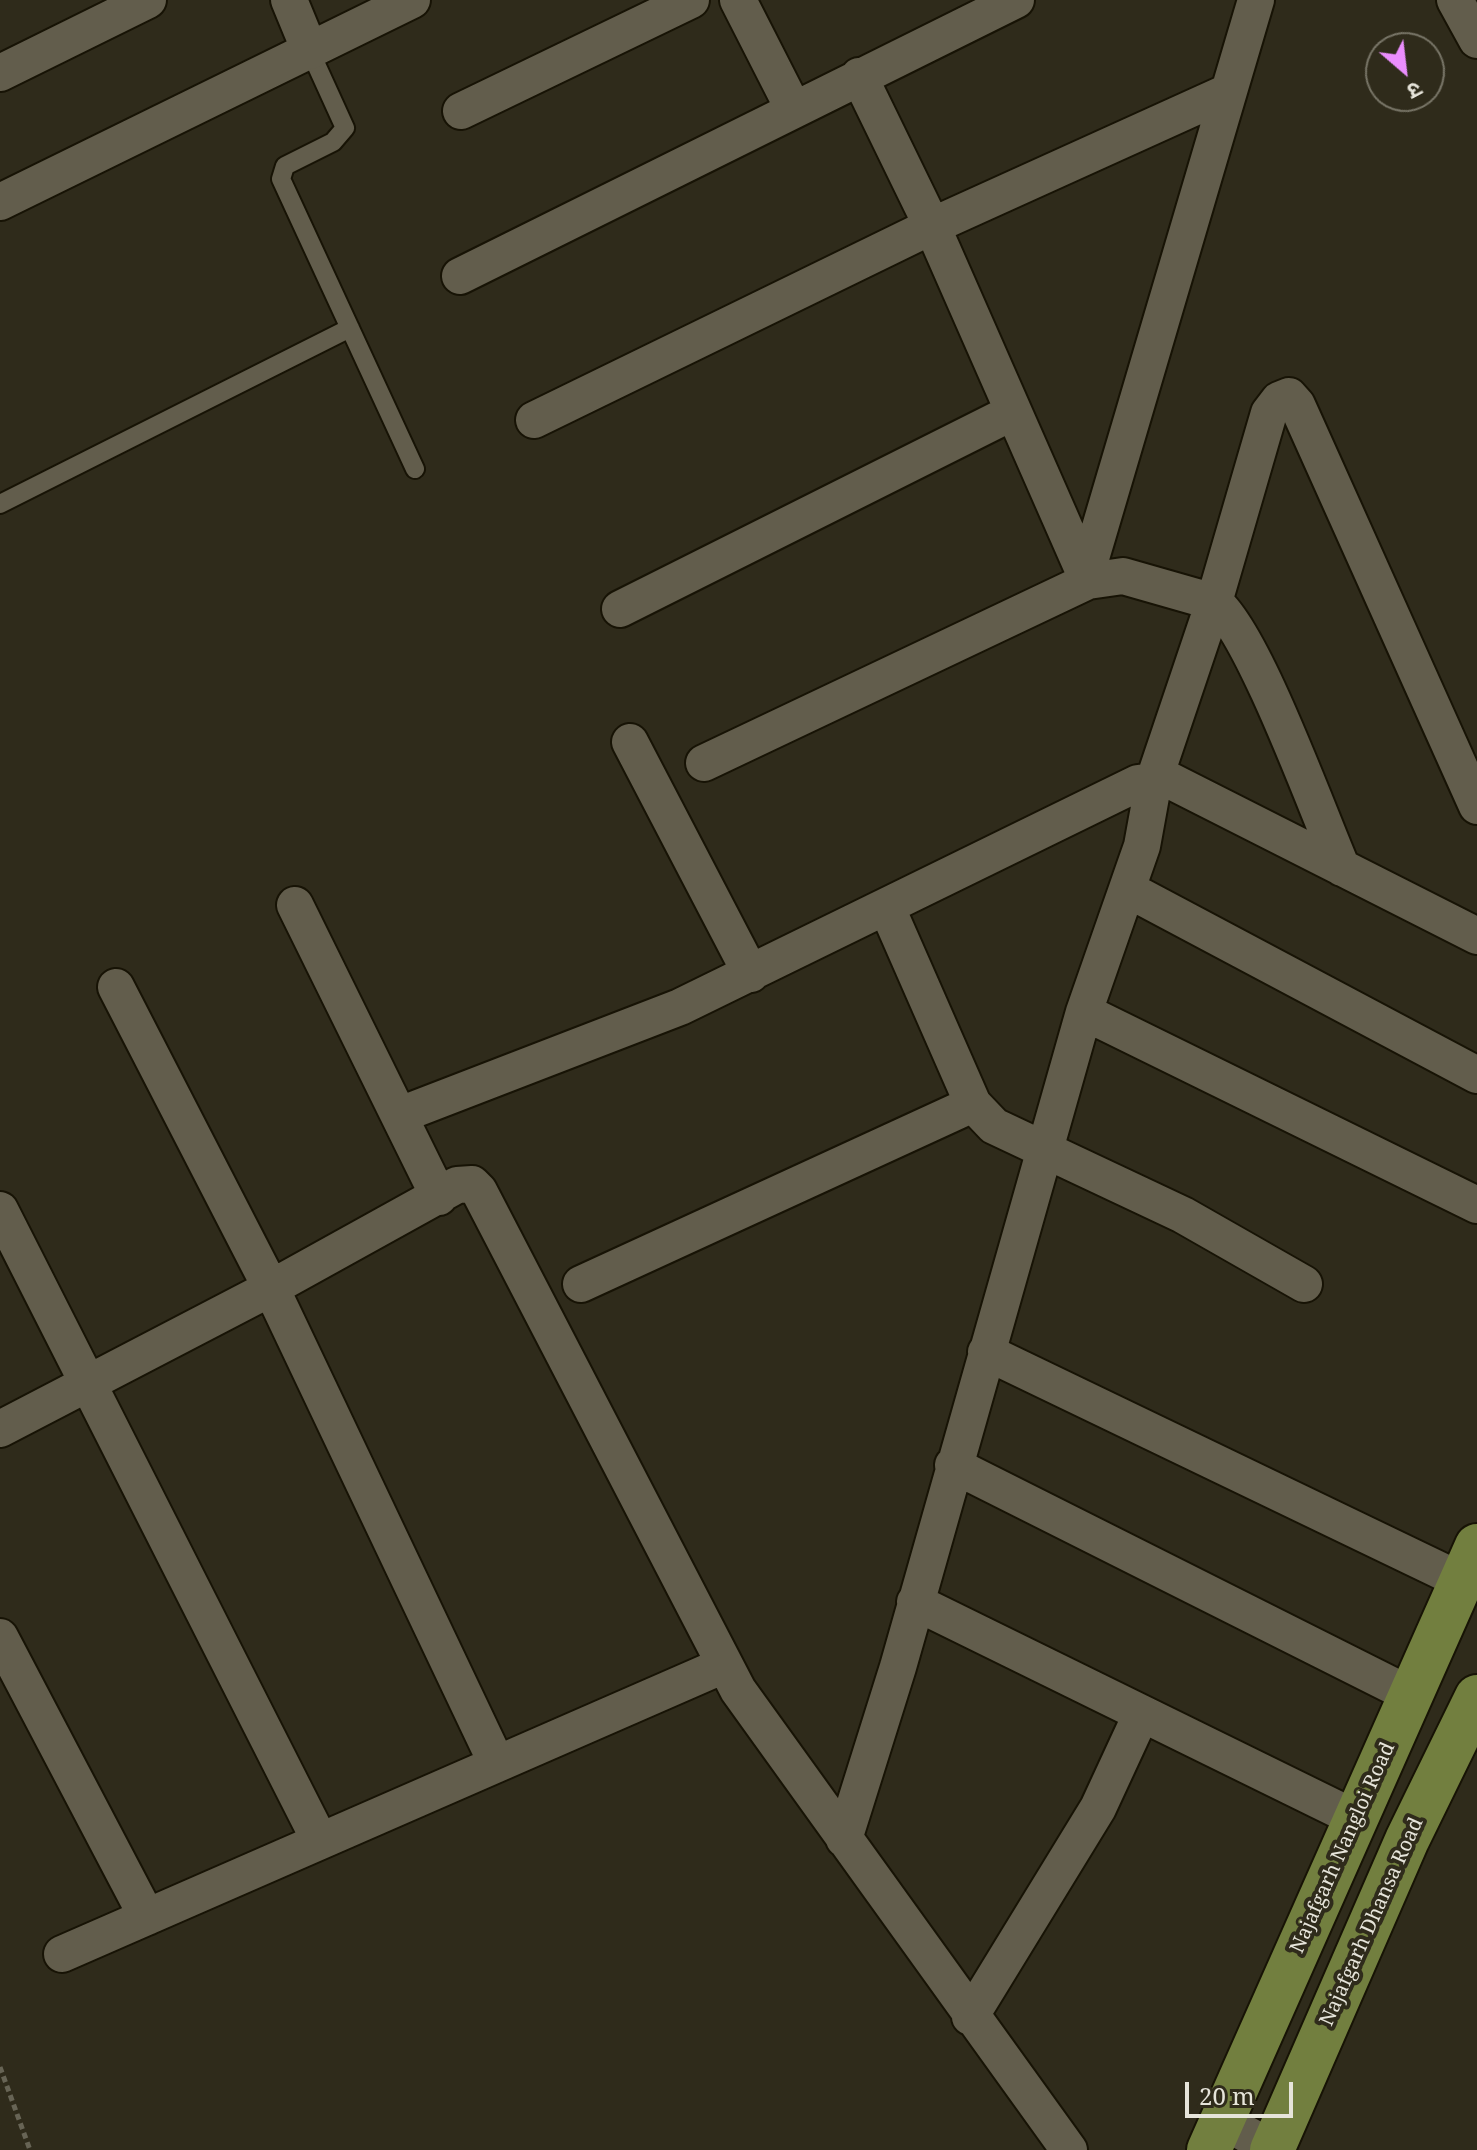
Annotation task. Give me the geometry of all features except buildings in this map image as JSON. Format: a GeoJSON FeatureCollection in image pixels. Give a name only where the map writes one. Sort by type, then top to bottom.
{"type":"FeatureCollection","features":[{"type":"Feature","properties":{"kind":"main road","name":"Najafgarh Nangloi Road"},"geometry":{"type":"LineString","coordinates":[[1215,2135],[1468,1563]]}},
{"type":"Feature","properties":{"kind":"main road","name":"Najafgarh Dhansa Road"},"geometry":{"type":"LineString","coordinates":[[1273,2149],[1407,1840],[1477,1697]]}},
{"type":"Feature","properties":{"kind":"street"},"geometry":{"type":"LineString","coordinates":[[0,73],[148,0]]}},
{"type":"Feature","properties":{"kind":"street"},"geometry":{"type":"LineString","coordinates":[[289,0],[310,51]]}},
{"type":"Feature","properties":{"kind":"street"},"geometry":{"type":"LineString","coordinates":[[1,198],[412,0]]}},
{"type":"Feature","properties":{"kind":"street"},"geometry":{"type":"LineString","coordinates":[[461,111],[691,0]]}},
{"type":"Feature","properties":{"kind":"street"},"geometry":{"type":"LineString","coordinates":[[738,0],[793,108]]}},
{"type":"Feature","properties":{"kind":"street"},"geometry":{"type":"LineString","coordinates":[[460,276],[793,108],[1016,0]]}},
{"type":"Feature","properties":{"kind":"street"},"geometry":{"type":"LineString","coordinates":[[1086,577],[1256,0]]}},
{"type":"Feature","properties":{"kind":"street"},"geometry":{"type":"LineString","coordinates":[[1455,0],[1477,40]]}},
{"type":"Feature","properties":{"kind":"street"},"geometry":{"type":"LineString","coordinates":[[859,76],[932,226],[1086,577]]}},
{"type":"Feature","properties":{"kind":"street"},"geometry":{"type":"LineString","coordinates":[[534,420],[932,226],[1228,92]]}},
{"type":"Feature","properties":{"kind":"street"},"geometry":{"type":"LineString","coordinates":[[844,1839],[1084,1012],[1142,846],[1154,780],[1214,602],[1269,413],[1279,400],[1289,396],[1297,405],[1477,806]]}},
{"type":"Feature","properties":{"kind":"street"},"geometry":{"type":"LineString","coordinates":[[620,609],[1013,412]]}},
{"type":"Feature","properties":{"kind":"street"},"geometry":{"type":"LineString","coordinates":[[704,763],[1086,577],[1123,576],[1214,602],[1234,622],[1342,868]]}},
{"type":"Feature","properties":{"kind":"street"},"geometry":{"type":"LineString","coordinates":[[630,742],[751,974]]}},
{"type":"Feature","properties":{"kind":"street"},"geometry":{"type":"LineString","coordinates":[[400,1115],[680,1007],[1138,783],[1154,780],[1167,779],[1477,936]]}},
{"type":"Feature","properties":{"kind":"street"},"geometry":{"type":"LineString","coordinates":[[1127,889],[1477,1075]]}},
{"type":"Feature","properties":{"kind":"street"},"geometry":{"type":"LineString","coordinates":[[295,905],[439,1197]]}},
{"type":"Feature","properties":{"kind":"street"},"geometry":{"type":"LineString","coordinates":[[887,908],[973,1104],[994,1126],[1183,1215],[1304,1284]]}},
{"type":"Feature","properties":{"kind":"street"},"geometry":{"type":"LineString","coordinates":[[116,987],[271,1288],[497,1764]]}},
{"type":"Feature","properties":{"kind":"street"},"geometry":{"type":"LineString","coordinates":[[1084,1012],[1477,1205]]}},
{"type":"Feature","properties":{"kind":"street"},"geometry":{"type":"LineString","coordinates":[[581,1284],[973,1104]]}},
{"type":"Feature","properties":{"kind":"street"},"geometry":{"type":"LineString","coordinates":[[0,1429],[271,1288],[457,1185],[472,1184],[479,1191],[738,1690],[970,2017],[1069,2150]]}},
{"type":"Feature","properties":{"kind":"street"},"geometry":{"type":"LineString","coordinates":[[0,1210],[320,1841]]}},
{"type":"Feature","properties":{"kind":"street"},"geometry":{"type":"LineString","coordinates":[[986,1352],[1468,1563]]}},
{"type":"Feature","properties":{"kind":"street"},"geometry":{"type":"LineString","coordinates":[[953,1465],[1411,1695]]}},
{"type":"Feature","properties":{"kind":"street"},"geometry":{"type":"LineString","coordinates":[[915,1602],[1357,1819]]}},
{"type":"Feature","properties":{"kind":"street"},"geometry":{"type":"LineString","coordinates":[[0,1637],[147,1917]]}},
{"type":"Feature","properties":{"kind":"street"},"geometry":{"type":"LineString","coordinates":[[62,1954],[724,1665]]}},
{"type":"Feature","properties":{"kind":"street"},"geometry":{"type":"LineString","coordinates":[[970,2017],[1098,1808],[1141,1715]]}},
{"type":"Feature","properties":{"kind":"street"},"geometry":{"type":"LineString","coordinates":[[1215,2135],[1273,2149]]}},
{"type":"Feature","properties":{"kind":"lane"},"geometry":{"type":"LineString","coordinates":[[310,51],[345,128],[333,142],[285,166],[281,179],[415,469]]}},
{"type":"Feature","properties":{"kind":"lane"},"geometry":{"type":"LineString","coordinates":[[0,504],[350,328]]}},
{"type":"Feature","properties":{"kind":"path"},"geometry":{"type":"LineString","coordinates":[[0,2067],[30,2150]]}}]}
